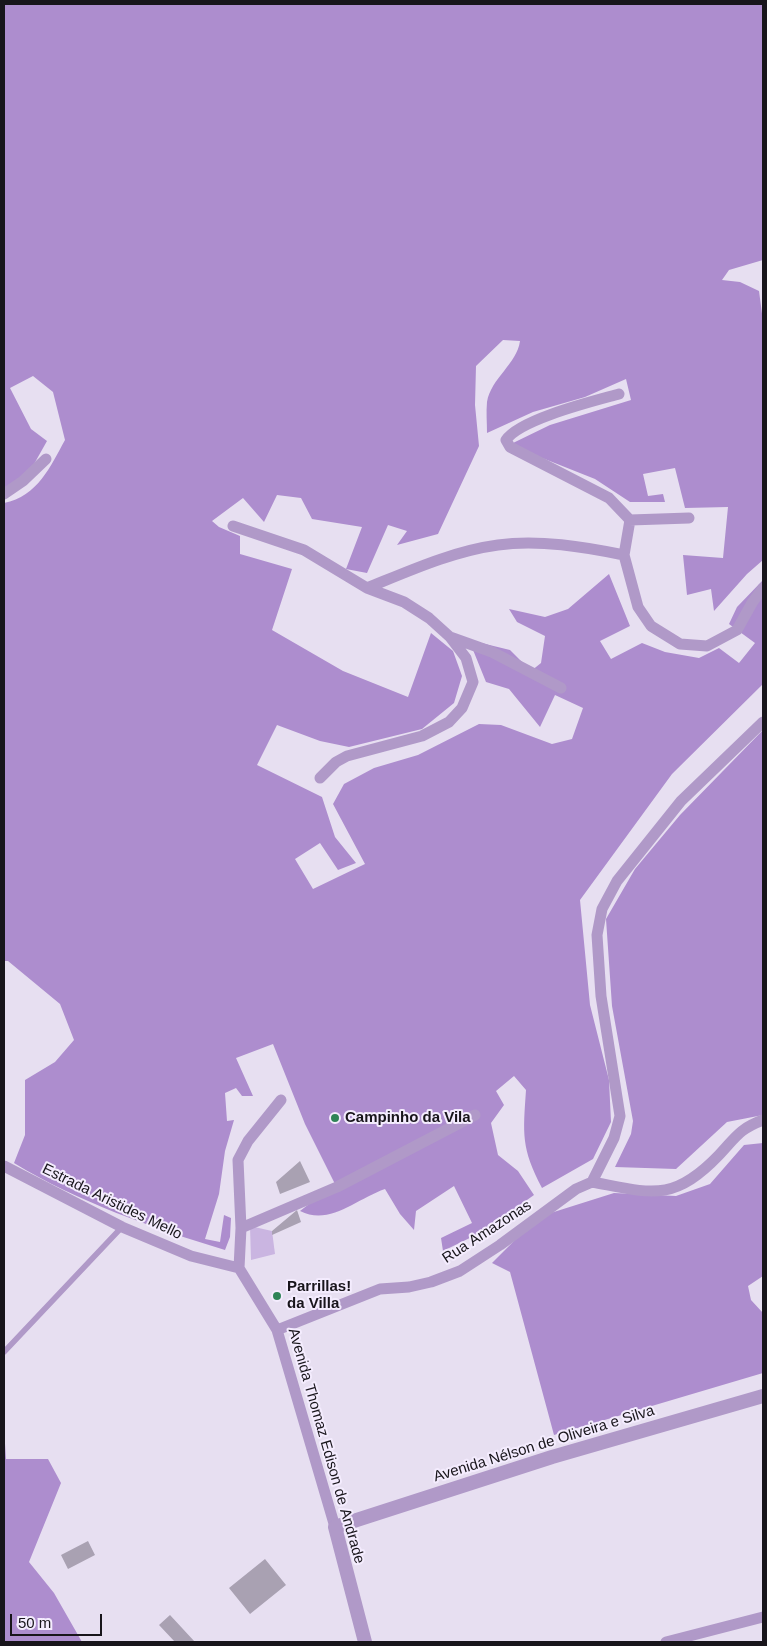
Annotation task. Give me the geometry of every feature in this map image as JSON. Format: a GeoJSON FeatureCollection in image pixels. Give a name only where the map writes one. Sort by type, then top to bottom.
{"type":"FeatureCollection","features":[{"type":"Feature","properties":{"kind":"street"},"geometry":{"type":"LineString","coordinates":[[619,394],[546,416],[513,432],[506,440],[510,447],[609,498],[630,520],[689,518]]}},
{"type":"Feature","properties":{"kind":"street"},"geometry":{"type":"LineString","coordinates":[[4,494],[23,482],[46,459]]}},
{"type":"Feature","properties":{"kind":"street"},"geometry":{"type":"LineString","coordinates":[[630,520],[624,555],[638,607],[652,626],[680,644],[707,646],[737,630],[763,588]]}},
{"type":"Feature","properties":{"kind":"street"},"geometry":{"type":"LineString","coordinates":[[233,526],[304,550],[367,588],[404,602],[429,618],[450,637],[466,658],[473,682],[462,708],[449,722],[422,736],[346,756],[336,762],[320,778]]}},
{"type":"Feature","properties":{"kind":"street"},"geometry":{"type":"LineString","coordinates":[[367,588],[436,561],[499,545],[572,545],[624,555]]}},
{"type":"Feature","properties":{"kind":"street"},"geometry":{"type":"LineString","coordinates":[[450,637],[492,652],[561,688]]}},
{"type":"Feature","properties":{"kind":"street"},"geometry":{"type":"LineString","coordinates":[[763,722],[681,801],[617,881],[602,909],[597,935],[601,996],[620,1116],[614,1138],[592,1182],[652,1193],[672,1190],[689,1182],[745,1127],[763,1120]]}},
{"type":"Feature","properties":{"kind":"street"},"geometry":{"type":"LineString","coordinates":[[239,1268],[241,1228],[238,1160],[248,1141],[280,1100]]}},
{"type":"Feature","properties":{"kind":"street"},"geometry":{"type":"LineString","coordinates":[[241,1228],[338,1187],[474,1115]]}},
{"type":"Feature","properties":{"kind":"street","name":"Estrada Aristides Mello"},"geometry":{"type":"LineString","coordinates":[[4,1166],[122,1227],[191,1256],[239,1268]]}},
{"type":"Feature","properties":{"kind":"street","name":"Rua Amazonas"},"geometry":{"type":"LineString","coordinates":[[277,1330],[380,1289],[409,1287],[431,1282],[460,1271],[500,1245],[576,1189],[592,1182]]}},
{"type":"Feature","properties":{"kind":"street","name":"Avenida Thomaz Edison de Andrade"},"geometry":{"type":"LineString","coordinates":[[239,1268],[277,1330],[335,1527],[364,1642]]}},
{"type":"Feature","properties":{"kind":"street","name":"Avenida Nélson de Oliveira e Silva"},"geometry":{"type":"LineString","coordinates":[[335,1527],[552,1457],[763,1396]]}},
{"type":"Feature","properties":{"kind":"street"},"geometry":{"type":"LineString","coordinates":[[666,1642],[698,1638],[763,1617]]}},
{"type":"Feature","properties":{"kind":"lane"},"geometry":{"type":"LineString","coordinates":[[4,1352],[122,1227]]}},
{"type":"Feature","properties":{"kind":"shaded area"},"geometry":{"type":"Polygon","coordinates":[[[4,4],[763,4],[763,260],[729,270],[722,280],[740,282],[759,291],[763,321],[763,560],[747,574],[714,611],[711,589],[687,595],[683,555],[723,558],[728,507],[685,508],[675,468],[643,474],[648,496],[663,494],[665,502],[630,502],[595,479],[522,450],[513,443],[550,425],[631,400],[626,379],[585,397],[533,412],[487,433],[487,402],[489,393],[514,357],[520,341],[503,340],[476,366],[475,405],[479,446],[438,534],[397,545],[407,531],[388,525],[367,573],[346,569],[362,527],[312,519],[301,498],[277,495],[264,522],[243,498],[212,521],[219,527],[240,536],[240,554],[292,569],[272,630],[343,671],[408,697],[431,633],[453,651],[462,676],[454,703],[422,729],[349,747],[320,741],[277,725],[257,765],[322,797],[335,837],[356,863],[338,870],[320,843],[295,859],[313,889],[365,864],[333,804],[344,784],[374,768],[418,755],[479,724],[501,725],[552,744],[572,739],[583,708],[555,695],[540,727],[509,689],[486,682],[469,640],[510,650],[531,671],[541,663],[545,636],[517,622],[509,609],[545,617],[568,609],[609,574],[630,626],[600,641],[611,659],[642,643],[665,652],[699,658],[719,648],[739,663],[755,643],[729,624],[737,607],[763,580],[763,684],[672,774],[580,900],[590,1005],[609,1080],[611,1122],[593,1159],[542,1188],[530,1162],[525,1140],[526,1090],[514,1076],[496,1091],[504,1105],[491,1123],[498,1155],[518,1171],[534,1195],[482,1232],[443,1251],[441,1238],[472,1223],[454,1186],[416,1211],[414,1230],[400,1214],[385,1189],[332,1213],[311,1215],[300,1211],[335,1184],[305,1124],[273,1044],[236,1058],[253,1096],[242,1096],[236,1088],[225,1093],[227,1121],[234,1120],[225,1151],[219,1194],[205,1239],[220,1242],[224,1215],[231,1218],[230,1237],[225,1250],[171,1233],[90,1202],[14,1163],[25,1135],[25,1080],[55,1062],[74,1040],[60,1004],[8,961],[4,961],[4,503],[26,494],[42,479],[65,440],[53,392],[33,376],[10,388],[31,429],[47,441],[29,473],[4,489],[4,4]]]}},
{"type":"Feature","properties":{"kind":"shaded area"},"geometry":{"type":"Polygon","coordinates":[[[763,730],[763,1115],[727,1122],[676,1169],[615,1167],[631,1134],[633,1121],[612,1006],[606,919],[635,869],[680,815],[763,730]]]}},
{"type":"Feature","properties":{"kind":"shaded area"},"geometry":{"type":"Polygon","coordinates":[[[763,1143],[763,1276],[748,1286],[751,1300],[763,1313],[763,1373],[554,1435],[510,1272],[492,1263],[538,1217],[614,1193],[676,1196],[710,1184],[744,1145],[763,1143]]]}},
{"type":"Feature","properties":{"kind":"shaded area"},"geometry":{"type":"Polygon","coordinates":[[[250,1226],[272,1231],[275,1254],[251,1260],[250,1226]]]}},
{"type":"Feature","properties":{"kind":"shaded area"},"geometry":{"type":"Polygon","coordinates":[[[4,1428],[6,1459],[48,1459],[61,1483],[29,1562],[54,1593],[82,1642],[4,1642],[4,1428]]]}},
{"type":"Feature","properties":{"kind":"building"},"geometry":{"type":"Polygon","coordinates":[[[300,1161],[310,1182],[280,1194],[276,1182],[300,1161]]]}},
{"type":"Feature","properties":{"kind":"building"},"geometry":{"type":"Polygon","coordinates":[[[297,1210],[301,1222],[272,1235],[272,1231],[297,1210]]]}},
{"type":"Feature","properties":{"kind":"building"},"geometry":{"type":"Polygon","coordinates":[[[88,1541],[95,1555],[68,1569],[61,1555],[88,1541]]]}},
{"type":"Feature","properties":{"kind":"building"},"geometry":{"type":"Polygon","coordinates":[[[265,1559],[286,1585],[250,1614],[229,1588],[265,1559]]]}},
{"type":"Feature","properties":{"kind":"building"},"geometry":{"type":"Polygon","coordinates":[[[170,1615],[195,1642],[175,1642],[159,1625],[170,1615]]]}},
{"type":"Feature","properties":{"kind":"place","name":"Campinho da Vila"},"geometry":{"type":"Point","coordinates":[335,1118]}},
{"type":"Feature","properties":{"kind":"place","name":"Parrillas! da Villa"},"geometry":{"type":"Point","coordinates":[277,1296]}}]}
